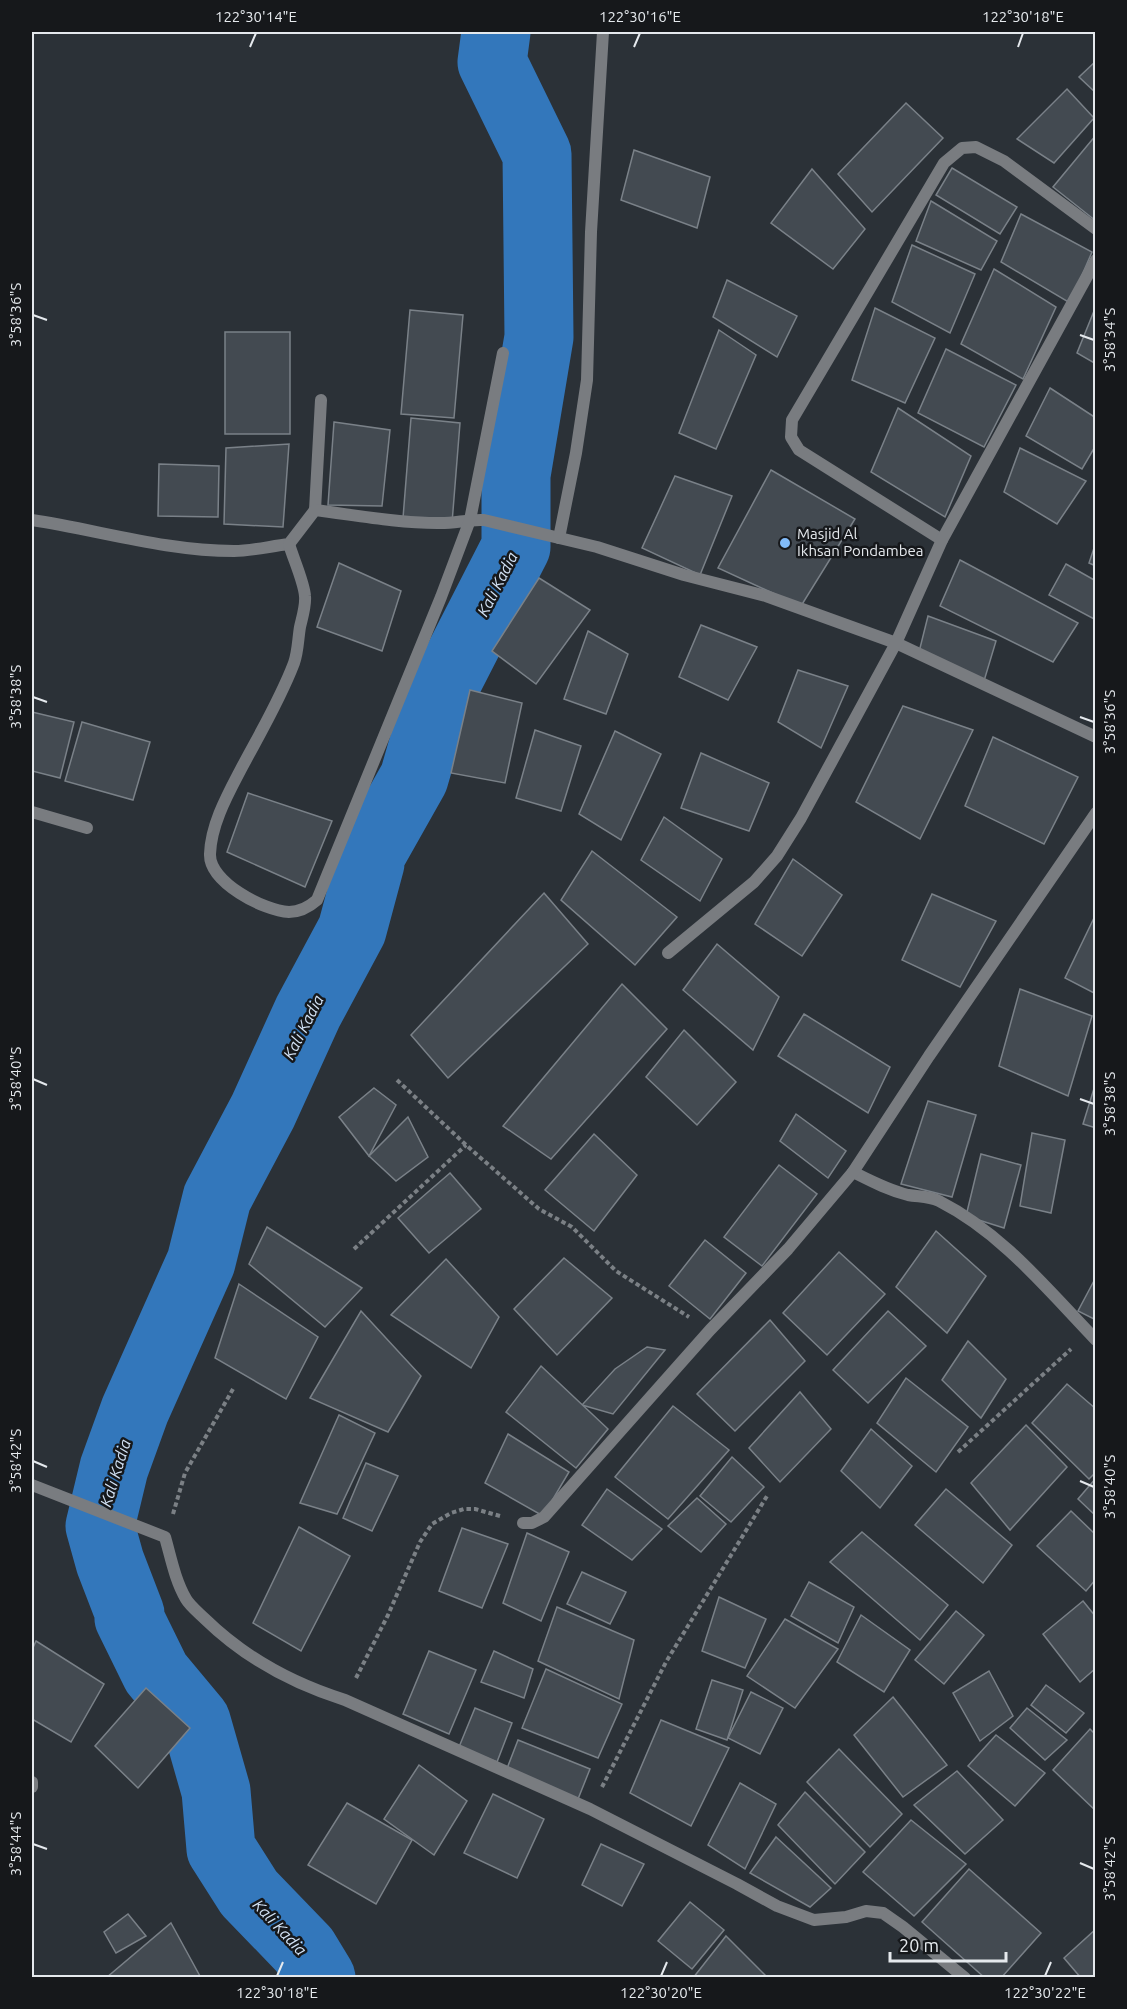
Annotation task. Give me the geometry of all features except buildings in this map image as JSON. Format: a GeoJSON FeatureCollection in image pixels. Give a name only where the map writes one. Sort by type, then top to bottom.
{"type":"FeatureCollection","features":[{"type":"Feature","properties":{"kind":"street"},"geometry":{"type":"LineString","coordinates":[[559,538],[576,453],[587,380],[591,232],[603,32]]}},
{"type":"Feature","properties":{"kind":"street"},"geometry":{"type":"LineString","coordinates":[[942,540],[799,450],[791,437],[792,420],[945,163],[962,148],[976,147],[1004,162],[1095,229]]}},
{"type":"Feature","properties":{"kind":"street"},"geometry":{"type":"LineString","coordinates":[[668,953],[754,882],[777,856],[801,818],[896,643],[942,540],[1095,260]]}},
{"type":"Feature","properties":{"kind":"street"},"geometry":{"type":"LineString","coordinates":[[289,544],[305,597],[294,662],[224,801],[210,851],[210,860],[227,884],[239,892],[258,904],[275,910],[291,912],[306,908],[317,900],[441,597],[470,519],[503,353]]}},
{"type":"Feature","properties":{"kind":"street"},"geometry":{"type":"LineString","coordinates":[[32,520],[85,528],[168,546],[235,551],[289,544],[315,510],[321,400]]}},
{"type":"Feature","properties":{"kind":"street"},"geometry":{"type":"LineString","coordinates":[[315,510],[416,523],[440,524],[470,519],[496,522],[766,596],[896,643],[1095,737]]}},
{"type":"Feature","properties":{"kind":"street"},"geometry":{"type":"LineString","coordinates":[[32,812],[87,828]]}},
{"type":"Feature","properties":{"kind":"street"},"geometry":{"type":"LineString","coordinates":[[523,1523],[532,1523],[544,1517],[710,1330],[788,1249],[854,1172],[929,1056],[1095,813]]}},
{"type":"Feature","properties":{"kind":"street"},"geometry":{"type":"LineString","coordinates":[[854,1172],[884,1188],[910,1195],[930,1197],[956,1210],[1005,1245],[1092,1336]]}},
{"type":"Feature","properties":{"kind":"street"},"geometry":{"type":"LineString","coordinates":[[32,1485],[165,1538],[175,1576],[187,1601],[211,1625],[238,1646],[281,1674],[315,1691],[345,1700],[590,1809],[777,1906],[814,1920],[846,1917],[866,1911],[883,1913],[965,1977]]}},
{"type":"Feature","properties":{"kind":"street"},"geometry":{"type":"LineString","coordinates":[[32,1782],[32,1787]]}},
{"type":"Feature","properties":{"kind":"path"},"geometry":{"type":"LineString","coordinates":[[398,1080],[466,1145],[539,1209],[573,1227],[616,1271],[710,1330]]}},
{"type":"Feature","properties":{"kind":"path"},"geometry":{"type":"LineString","coordinates":[[354,1249],[466,1145]]}},
{"type":"Feature","properties":{"kind":"path"},"geometry":{"type":"LineString","coordinates":[[958,1452],[1092,1336]]}},
{"type":"Feature","properties":{"kind":"path"},"geometry":{"type":"LineString","coordinates":[[165,1538],[185,1473],[233,1389]]}},
{"type":"Feature","properties":{"kind":"path"},"geometry":{"type":"LineString","coordinates":[[590,1809],[666,1662],[767,1496]]}},
{"type":"Feature","properties":{"kind":"path"},"geometry":{"type":"LineString","coordinates":[[345,1700],[388,1616],[420,1542],[432,1524],[451,1513],[464,1509],[475,1509],[523,1523]]}},
{"type":"Feature","properties":{"kind":"waterway","name":"Kali Kadia"},"geometry":{"type":"LineString","coordinates":[[321,1978],[304,1950],[249,1893],[221,1849],[216,1791],[196,1721],[156,1673],[129,1618],[130,1614],[110,1562],[100,1526],[114,1468],[135,1410],[201,1262],[217,1198],[263,1111],[308,1012],[352,930],[370,856],[414,778],[435,705],[516,547],[516,475],[539,337],[537,154],[492,62],[496,32]]}},
{"type":"Feature","properties":{"kind":"place","name":"Masjid Al Ikhsan Pondambea"},"geometry":{"type":"Point","coordinates":[785,543]}}]}
